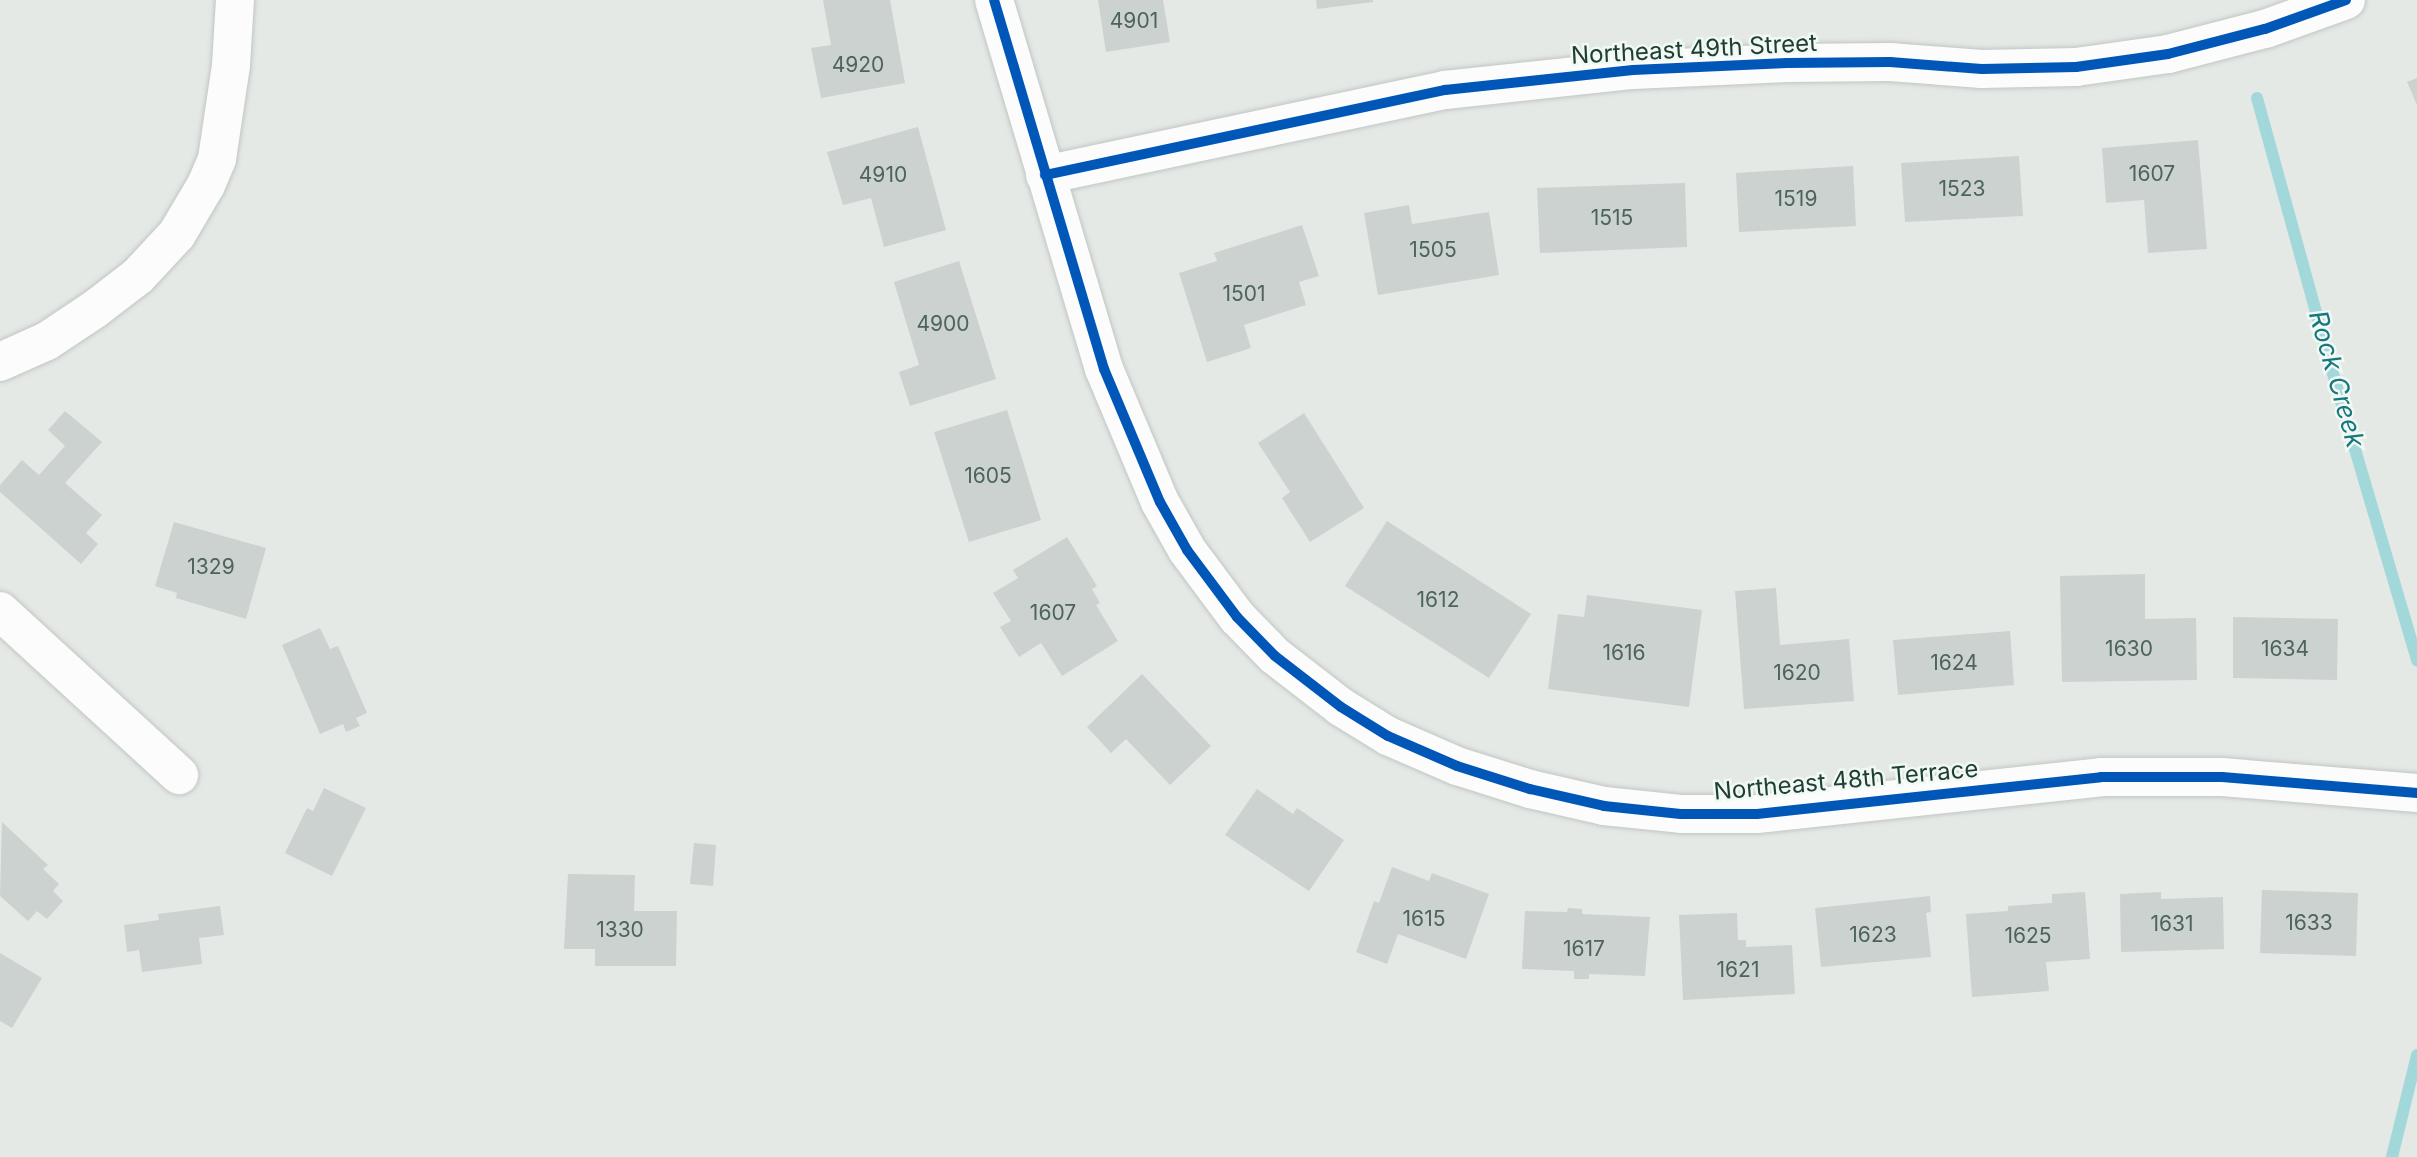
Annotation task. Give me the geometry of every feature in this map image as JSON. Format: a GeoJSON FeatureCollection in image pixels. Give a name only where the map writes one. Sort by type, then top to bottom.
{"type":"FeatureCollection","features":[{"type":"Feature","properties":{"kind":"street"},"geometry":{"type":"LineString","coordinates":[[0,362],[47,341],[95,309],[138,276],[177,234],[206,186],[217,159],[231,65],[235,0]]}},
{"type":"Feature","properties":{"kind":"street","name":"Northeast 48th Terrace"},"geometry":{"type":"LineString","coordinates":[[994,0],[1104,369],[1160,502],[1187,550],[1237,617],[1275,656],[1340,707],[1388,736],[1457,766],[1530,789],[1592,803],[1681,814],[1757,814],[2101,777],[2222,777],[2417,793]]}},
{"type":"Feature","properties":{"kind":"street","name":"Northeast 49th Street"},"geometry":{"type":"LineString","coordinates":[[1045,175],[1445,90],[1633,70],[1787,63],[1890,62],[1983,69],[2076,66],[2179,51],[2265,29],[2346,0]]}},
{"type":"Feature","properties":{"kind":"street"},"geometry":{"type":"LineString","coordinates":[[0,611],[179,775]]}},
{"type":"Feature","properties":{"kind":"building"},"geometry":{"type":"Polygon","coordinates":[[[823,0],[890,0],[905,83],[821,98],[811,48],[831,45],[823,0]]]}},
{"type":"Feature","properties":{"kind":"building"},"geometry":{"type":"Polygon","coordinates":[[[1098,0],[1163,0],[1170,42],[1106,52],[1098,0]]]}},
{"type":"Feature","properties":{"kind":"building"},"geometry":{"type":"Polygon","coordinates":[[[1316,0],[1373,0],[1373,2],[1317,9],[1316,0]]]}},
{"type":"Feature","properties":{"kind":"building"},"geometry":{"type":"Polygon","coordinates":[[[2417,78],[2417,105],[2407,82],[2417,78]]]}},
{"type":"Feature","properties":{"kind":"building"},"geometry":{"type":"Polygon","coordinates":[[[918,127],[946,230],[884,247],[871,198],[843,205],[827,152],[918,127]]]}},
{"type":"Feature","properties":{"kind":"building"},"geometry":{"type":"Polygon","coordinates":[[[2198,140],[2207,249],[2148,253],[2144,200],[2106,203],[2102,148],[2198,140]]]}},
{"type":"Feature","properties":{"kind":"building"},"geometry":{"type":"Polygon","coordinates":[[[2019,156],[2023,216],[1905,222],[1901,163],[2019,156]]]}},
{"type":"Feature","properties":{"kind":"building"},"geometry":{"type":"Polygon","coordinates":[[[1853,166],[1856,226],[1739,232],[1736,173],[1853,166]]]}},
{"type":"Feature","properties":{"kind":"building"},"geometry":{"type":"Polygon","coordinates":[[[1685,183],[1687,247],[1540,253],[1537,188],[1685,183]]]}},
{"type":"Feature","properties":{"kind":"building"},"geometry":{"type":"Polygon","coordinates":[[[1409,205],[1412,224],[1489,212],[1499,275],[1378,295],[1364,213],[1409,205]]]}},
{"type":"Feature","properties":{"kind":"building"},"geometry":{"type":"Polygon","coordinates":[[[1302,225],[1319,276],[1299,282],[1306,305],[1244,325],[1251,348],[1207,362],[1179,273],[1217,261],[1214,253],[1302,225]]]}},
{"type":"Feature","properties":{"kind":"building"},"geometry":{"type":"Polygon","coordinates":[[[959,261],[996,379],[910,406],[899,372],[919,365],[894,282],[959,261]]]}},
{"type":"Feature","properties":{"kind":"building"},"geometry":{"type":"Polygon","coordinates":[[[1007,410],[1041,520],[969,542],[934,432],[1007,410]]]}},
{"type":"Feature","properties":{"kind":"building"},"geometry":{"type":"Polygon","coordinates":[[[65,411],[102,442],[65,483],[102,515],[86,533],[98,544],[81,564],[0,492],[0,485],[22,460],[39,475],[65,446],[48,430],[65,411]]]}},
{"type":"Feature","properties":{"kind":"building"},"geometry":{"type":"Polygon","coordinates":[[[1304,413],[1364,508],[1310,542],[1282,498],[1290,492],[1258,443],[1304,413]]]}},
{"type":"Feature","properties":{"kind":"building"},"geometry":{"type":"Polygon","coordinates":[[[1387,521],[1531,614],[1489,678],[1345,586],[1387,521]]]}},
{"type":"Feature","properties":{"kind":"building"},"geometry":{"type":"Polygon","coordinates":[[[174,522],[266,548],[246,619],[176,598],[177,593],[155,586],[174,522]]]}},
{"type":"Feature","properties":{"kind":"building"},"geometry":{"type":"Polygon","coordinates":[[[1067,537],[1097,586],[1092,589],[1100,603],[1096,605],[1118,641],[1062,676],[1041,643],[1019,657],[1000,627],[1011,621],[993,593],[1018,578],[1013,570],[1067,537]]]}},
{"type":"Feature","properties":{"kind":"building"},"geometry":{"type":"Polygon","coordinates":[[[2145,574],[2145,619],[2196,618],[2197,680],[2062,682],[2060,576],[2145,574]]]}},
{"type":"Feature","properties":{"kind":"building"},"geometry":{"type":"Polygon","coordinates":[[[1776,588],[1780,645],[1849,639],[1854,701],[1744,709],[1735,591],[1776,588]]]}},
{"type":"Feature","properties":{"kind":"building"},"geometry":{"type":"Polygon","coordinates":[[[1587,595],[1702,610],[1689,707],[1548,689],[1558,614],[1584,617],[1587,595]]]}},
{"type":"Feature","properties":{"kind":"building"},"geometry":{"type":"Polygon","coordinates":[[[2233,617],[2338,619],[2337,680],[2233,678],[2233,617]]]}},
{"type":"Feature","properties":{"kind":"building"},"geometry":{"type":"Polygon","coordinates":[[[320,628],[330,649],[338,646],[367,713],[356,718],[360,726],[346,732],[343,724],[320,734],[282,645],[320,628]]]}},
{"type":"Feature","properties":{"kind":"building"},"geometry":{"type":"Polygon","coordinates":[[[2010,631],[2014,685],[1898,695],[1893,640],[2010,631]]]}},
{"type":"Feature","properties":{"kind":"building"},"geometry":{"type":"Polygon","coordinates":[[[1142,674],[1211,746],[1170,785],[1126,739],[1111,753],[1087,727],[1142,674]]]}},
{"type":"Feature","properties":{"kind":"building"},"geometry":{"type":"Polygon","coordinates":[[[324,788],[366,808],[332,876],[285,853],[307,808],[313,811],[324,788]]]}},
{"type":"Feature","properties":{"kind":"building"},"geometry":{"type":"Polygon","coordinates":[[[1257,789],[1293,814],[1297,808],[1344,840],[1309,891],[1225,835],[1257,789]]]}},
{"type":"Feature","properties":{"kind":"building"},"geometry":{"type":"Polygon","coordinates":[[[2,822],[48,865],[43,869],[59,884],[53,891],[63,901],[47,919],[37,911],[28,921],[0,896],[2,822]]]}},
{"type":"Feature","properties":{"kind":"building"},"geometry":{"type":"Polygon","coordinates":[[[694,843],[716,845],[713,886],[690,884],[694,843]]]}},
{"type":"Feature","properties":{"kind":"building"},"geometry":{"type":"Polygon","coordinates":[[[1392,867],[1429,881],[1432,873],[1489,894],[1466,959],[1398,934],[1387,964],[1356,952],[1374,901],[1379,903],[1392,867]]]}},
{"type":"Feature","properties":{"kind":"building"},"geometry":{"type":"Polygon","coordinates":[[[568,874],[635,875],[634,911],[677,911],[676,966],[595,966],[595,949],[564,949],[568,874]]]}},
{"type":"Feature","properties":{"kind":"building"},"geometry":{"type":"Polygon","coordinates":[[[2262,890],[2358,893],[2356,956],[2260,953],[2262,890]]]}},
{"type":"Feature","properties":{"kind":"building"},"geometry":{"type":"Polygon","coordinates":[[[2085,892],[2090,959],[2046,962],[2049,991],[1972,997],[1966,914],[2008,911],[2008,906],[2052,903],[2052,894],[2085,892]]]}},
{"type":"Feature","properties":{"kind":"building"},"geometry":{"type":"Polygon","coordinates":[[[2161,892],[2161,899],[2223,897],[2224,949],[2121,952],[2120,894],[2161,892]]]}},
{"type":"Feature","properties":{"kind":"building"},"geometry":{"type":"Polygon","coordinates":[[[1930,896],[1931,912],[1926,913],[1931,957],[1821,967],[1815,908],[1930,896]]]}},
{"type":"Feature","properties":{"kind":"building"},"geometry":{"type":"Polygon","coordinates":[[[220,906],[224,935],[199,938],[202,964],[142,972],[139,950],[127,952],[124,925],[159,920],[158,914],[220,906]]]}},
{"type":"Feature","properties":{"kind":"building"},"geometry":{"type":"Polygon","coordinates":[[[1568,908],[1582,909],[1582,914],[1650,917],[1645,976],[1589,974],[1589,979],[1574,979],[1574,971],[1522,969],[1525,911],[1567,912],[1568,908]]]}},
{"type":"Feature","properties":{"kind":"building"},"geometry":{"type":"Polygon","coordinates":[[[1737,913],[1738,940],[1746,940],[1746,947],[1792,945],[1795,994],[1683,1000],[1679,915],[1737,913]]]}},
{"type":"Feature","properties":{"kind":"building"},"geometry":{"type":"Polygon","coordinates":[[[0,953],[42,978],[12,1028],[0,1021],[0,953]]]}},
{"type":"Feature","properties":{"kind":"waterway","name":"Rock Creek"},"geometry":{"type":"LineString","coordinates":[[2257,98],[2337,388],[2417,660]]}},
{"type":"Feature","properties":{"kind":"waterway","name":"Rock Creek"},"geometry":{"type":"LineString","coordinates":[[2392,1157],[2417,1055]]}},
{"type":"Feature","properties":{"kind":"cycle path"},"geometry":{"type":"LineString","coordinates":[[994,0],[1104,369],[1160,502],[1187,550],[1237,617],[1275,656],[1341,707],[1388,736],[1457,766],[1530,789],[1604,806],[1681,814],[1757,814],[2101,777],[2222,777],[2417,793]]}},
{"type":"Feature","properties":{"kind":"cycle path"},"geometry":{"type":"LineString","coordinates":[[1045,175],[1445,90],[1633,70],[1787,63],[1890,62],[1982,69],[2076,67],[2168,54],[2265,29],[2346,0]]}}]}
